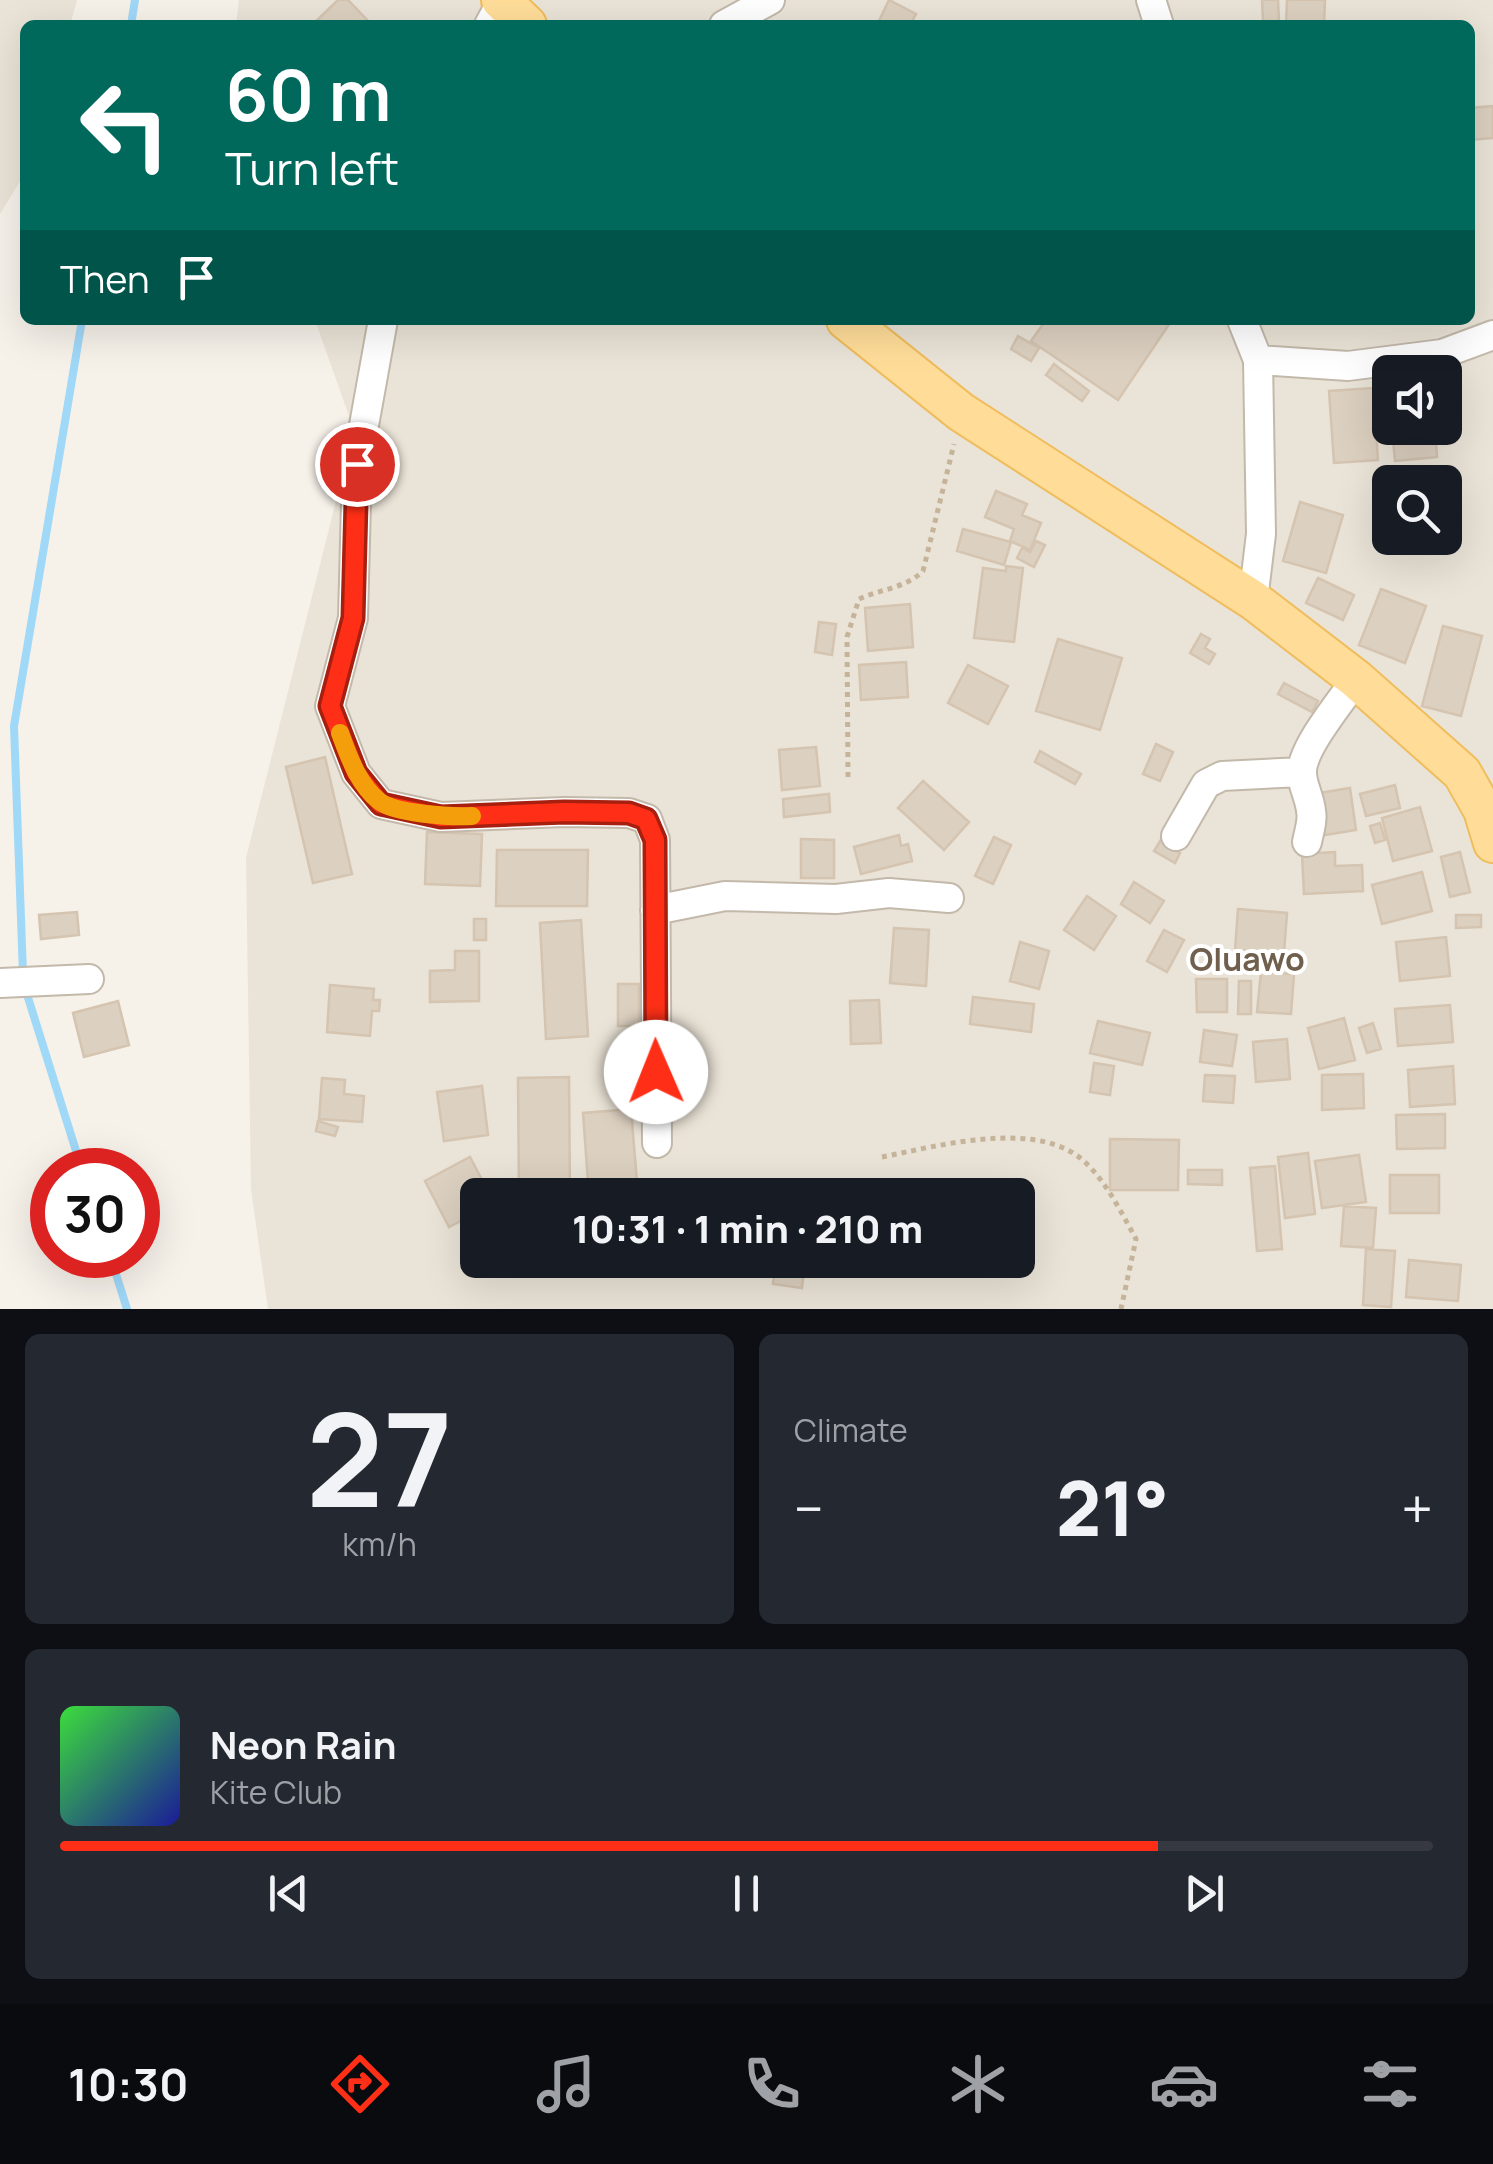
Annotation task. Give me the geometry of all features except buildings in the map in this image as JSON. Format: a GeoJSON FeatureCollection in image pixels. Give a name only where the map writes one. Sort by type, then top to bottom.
{"type":"FeatureCollection","features":[{"type":"Feature","properties":{"kind":"main road"},"geometry":{"type":"LineString","coordinates":[[501,0],[522,20]]}},
{"type":"Feature","properties":{"kind":"main road"},"geometry":{"type":"LineString","coordinates":[[852,325],[960,412],[1253,600],[1356,679],[1462,772],[1483,810],[1493,843]]}},
{"type":"Feature","properties":{"kind":"street"},"geometry":{"type":"LineString","coordinates":[[733,20],[770,0]]}},
{"type":"Feature","properties":{"kind":"street"},"geometry":{"type":"LineString","coordinates":[[382,325],[357,464],[353,618],[330,706],[356,773],[381,804],[441,817],[564,812],[629,813],[646,819],[655,840],[657,1143]]}},
{"type":"Feature","properties":{"kind":"street"},"geometry":{"type":"LineString","coordinates":[[1244,325],[1258,360],[1261,534],[1253,600]]}},
{"type":"Feature","properties":{"kind":"street"},"geometry":{"type":"LineString","coordinates":[[1258,360],[1348,366],[1442,354],[1493,336]]}},
{"type":"Feature","properties":{"kind":"street"},"geometry":{"type":"LineString","coordinates":[[1308,842],[1312,814],[1302,772],[1316,734],[1334,715],[1356,679]]}},
{"type":"Feature","properties":{"kind":"street"},"geometry":{"type":"LineString","coordinates":[[1176,836],[1206,784],[1222,776],[1302,772]]}},
{"type":"Feature","properties":{"kind":"street"},"geometry":{"type":"LineString","coordinates":[[655,910],[724,896],[836,899],[889,893],[949,898]]}},
{"type":"Feature","properties":{"kind":"street"},"geometry":{"type":"LineString","coordinates":[[0,983],[88,979]]}},
{"type":"Feature","properties":{"kind":"path"},"geometry":{"type":"LineString","coordinates":[[848,777],[847,637],[859,600],[882,589],[910,583],[923,570],[960,412]]}},
{"type":"Feature","properties":{"kind":"path"},"geometry":{"type":"LineString","coordinates":[[882,1157],[980,1138],[1048,1142],[1082,1159],[1112,1195],[1136,1239],[1121,1309]]}},
{"type":"Feature","properties":{"kind":"shaded area"},"geometry":{"type":"Polygon","coordinates":[[[0,0],[77,0],[71,20],[20,20],[20,181],[0,214],[0,0]]]}},
{"type":"Feature","properties":{"kind":"shaded area"},"geometry":{"type":"Polygon","coordinates":[[[239,0],[1493,0],[1493,1309],[268,1309],[251,1189],[246,858],[354,430],[317,325],[1475,325],[1475,20],[237,20],[239,0]]]}},
{"type":"Feature","properties":{"kind":"waterway"},"geometry":{"type":"LineString","coordinates":[[132,20],[135,0]]}},
{"type":"Feature","properties":{"kind":"waterway"},"geometry":{"type":"LineString","coordinates":[[23,974],[14,726],[81,325]]}},
{"type":"Feature","properties":{"kind":"waterway"},"geometry":{"type":"LineString","coordinates":[[25,988],[75,1148]]}},
{"type":"Feature","properties":{"kind":"waterway"},"geometry":{"type":"LineString","coordinates":[[117,1278],[127,1309]]}},
{"type":"Feature","properties":{"kind":"slow traffic"},"geometry":{"type":"LineString","coordinates":[[340,733],[356,773],[381,804],[441,817],[472,816]]}},
{"type":"Feature","properties":{"kind":"district","name":"Oluawo"},"geometry":{"type":"Point","coordinates":[1247,959]}},
{"type":"Feature","properties":{"kind":"route"},"geometry":{"type":"LineString","coordinates":[[357,464],[353,618],[330,706],[356,773],[381,804],[441,817],[564,812],[629,813],[646,819],[655,840],[656,1072]]}}]}
